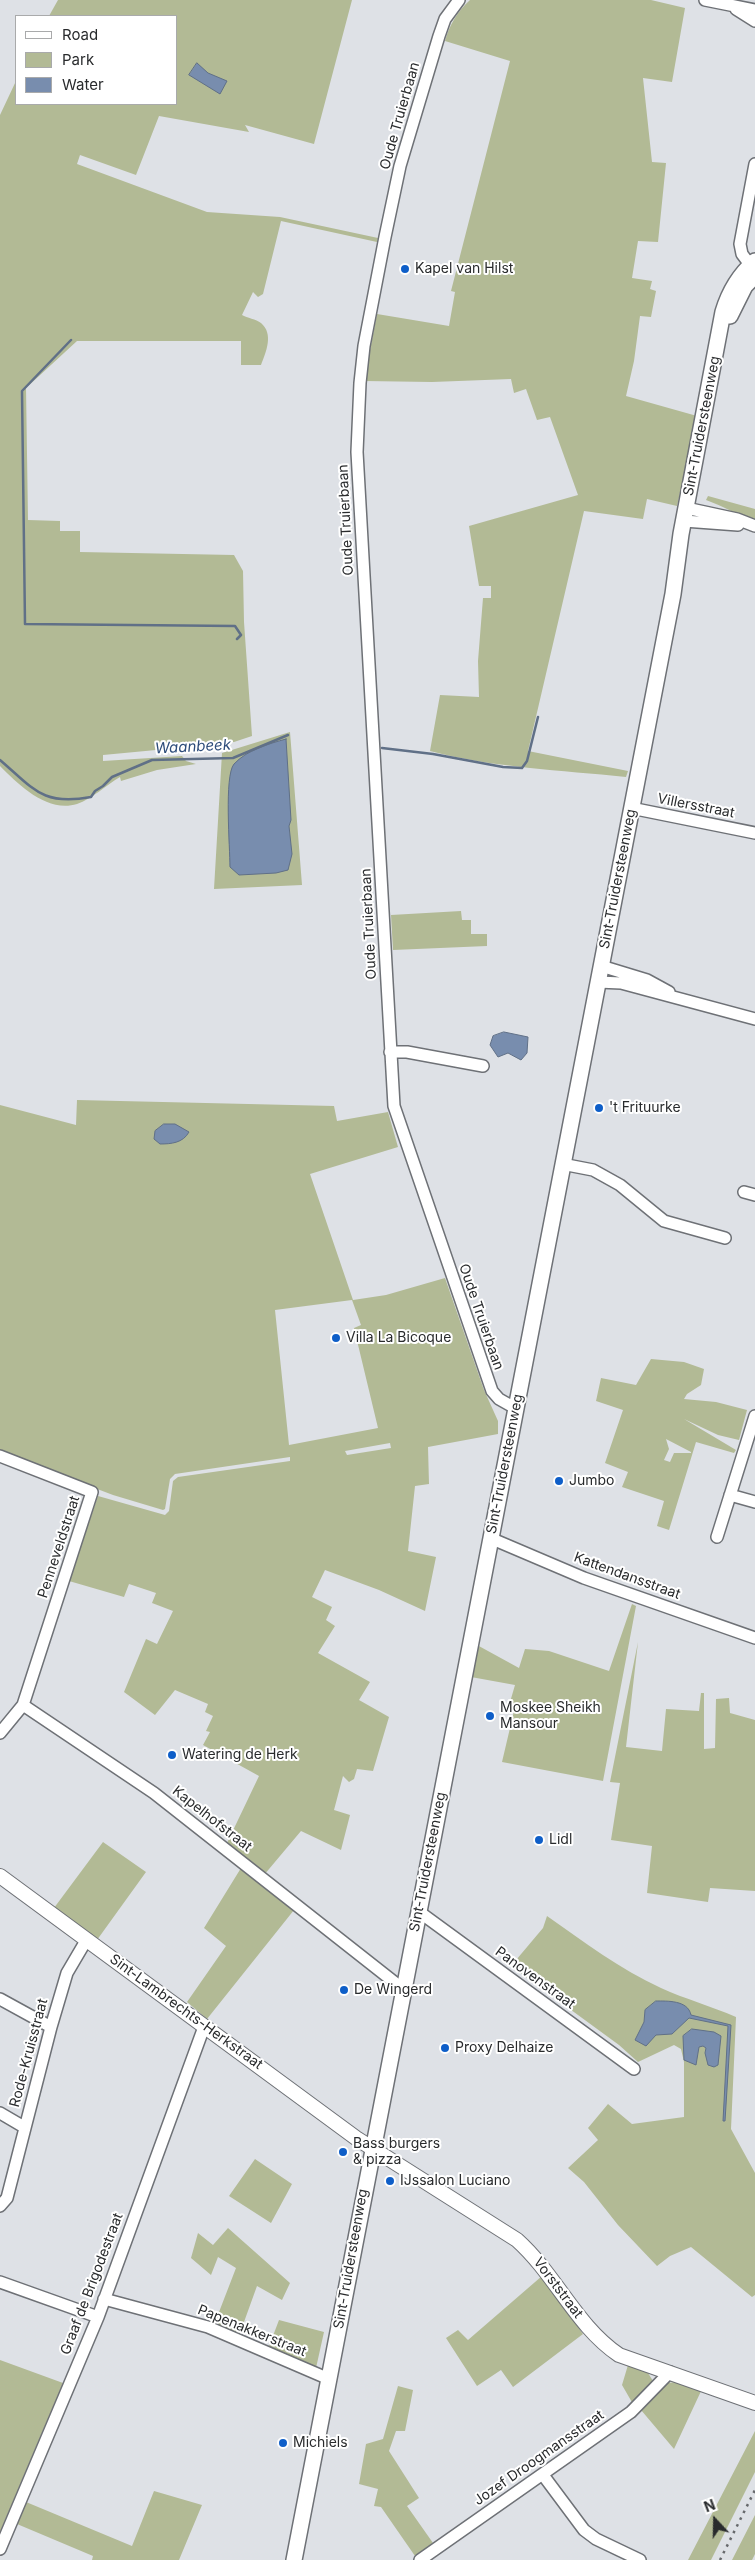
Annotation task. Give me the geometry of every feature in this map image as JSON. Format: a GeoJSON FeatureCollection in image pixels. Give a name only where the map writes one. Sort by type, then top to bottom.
{"type":"FeatureCollection","features":[{"type":"Feature","properties":{"kind":"main road","name":"Sint-Truidersteenweg"},"geometry":{"type":"LineString","coordinates":[[294,2560],[562,1164],[689,515],[726,302],[738,279],[754,269]]}},
{"type":"Feature","properties":{"kind":"street","name":"Oude Truierbaan"},"geometry":{"type":"LineString","coordinates":[[459,0],[445,19],[400,166],[366,340],[360,383],[357,452],[373,750],[385,924],[390,1052],[395,1112],[452,1282],[492,1391],[499,1400],[516,1408]]}},
{"type":"Feature","properties":{"kind":"street"},"geometry":{"type":"LineString","coordinates":[[705,0],[732,7],[755,10]]}},
{"type":"Feature","properties":{"kind":"street"},"geometry":{"type":"LineString","coordinates":[[732,7],[755,21]]}},
{"type":"Feature","properties":{"kind":"street","name":"Sint-Truidersteenweg"},"geometry":{"type":"LineString","coordinates":[[754,269],[742,254],[740,244],[755,164]]}},
{"type":"Feature","properties":{"kind":"street"},"geometry":{"type":"LineString","coordinates":[[689,515],[755,526]]}},
{"type":"Feature","properties":{"kind":"street","name":"Villersstraat"},"geometry":{"type":"LineString","coordinates":[[631,808],[755,833]]}},
{"type":"Feature","properties":{"kind":"street"},"geometry":{"type":"LineString","coordinates":[[601,966],[647,980],[682,998]]}},
{"type":"Feature","properties":{"kind":"street"},"geometry":{"type":"LineString","coordinates":[[598,982],[621,983],[755,1018]]}},
{"type":"Feature","properties":{"kind":"street"},"geometry":{"type":"LineString","coordinates":[[390,1052],[407,1052],[483,1066]]}},
{"type":"Feature","properties":{"kind":"street"},"geometry":{"type":"LineString","coordinates":[[562,1164],[593,1170],[620,1186],[664,1221],[725,1238]]}},
{"type":"Feature","properties":{"kind":"street"},"geometry":{"type":"LineString","coordinates":[[717,1537],[755,1416]]}},
{"type":"Feature","properties":{"kind":"street","name":"Penneveldstraat"},"geometry":{"type":"LineString","coordinates":[[0,1456],[92,1492],[23,1705]]}},
{"type":"Feature","properties":{"kind":"street"},"geometry":{"type":"LineString","coordinates":[[730,1495],[755,1502]]}},
{"type":"Feature","properties":{"kind":"street","name":"Kattendansstraat"},"geometry":{"type":"LineString","coordinates":[[490,1538],[584,1578],[755,1638]]}},
{"type":"Feature","properties":{"kind":"street"},"geometry":{"type":"LineString","coordinates":[[0,1733],[23,1705]]}},
{"type":"Feature","properties":{"kind":"street","name":"Kapelhofstraat"},"geometry":{"type":"LineString","coordinates":[[23,1705],[154,1793],[403,1989]]}},
{"type":"Feature","properties":{"kind":"street","name":"Sint-Lambrechts-Herkstraat"},"geometry":{"type":"LineString","coordinates":[[0,1876],[372,2149]]}},
{"type":"Feature","properties":{"kind":"street","name":"Panovenstraat"},"geometry":{"type":"LineString","coordinates":[[418,1911],[634,2069]]}},
{"type":"Feature","properties":{"kind":"street","name":"Rode-Kruisstraat"},"geometry":{"type":"LineString","coordinates":[[0,2206],[7,2198],[24,2126],[67,1973],[87,1939]]}},
{"type":"Feature","properties":{"kind":"street"},"geometry":{"type":"LineString","coordinates":[[0,1999],[51,2027]]}},
{"type":"Feature","properties":{"kind":"street","name":"Graaf de Brigodestraat"},"geometry":{"type":"LineString","coordinates":[[0,2549],[98,2317],[204,2027]]}},
{"type":"Feature","properties":{"kind":"street"},"geometry":{"type":"LineString","coordinates":[[0,2113],[24,2126]]}},
{"type":"Feature","properties":{"kind":"street","name":"Vorststraat"},"geometry":{"type":"LineString","coordinates":[[372,2149],[517,2240],[541,2263],[587,2327],[602,2344],[619,2355],[755,2403]]}},
{"type":"Feature","properties":{"kind":"street"},"geometry":{"type":"LineString","coordinates":[[0,2282],[98,2317]]}},
{"type":"Feature","properties":{"kind":"street","name":"Papenakkerstraat"},"geometry":{"type":"LineString","coordinates":[[104,2299],[208,2327],[329,2379]]}},
{"type":"Feature","properties":{"kind":"street","name":"Jozef Droogmansstraat"},"geometry":{"type":"LineString","coordinates":[[420,2560],[631,2412],[670,2372]]}},
{"type":"Feature","properties":{"kind":"street"},"geometry":{"type":"LineString","coordinates":[[543,2475],[584,2530],[596,2539],[640,2560]]}},
{"type":"Feature","properties":{"kind":"green space"},"geometry":{"type":"Polygon","coordinates":[[[58,0],[352,0],[314,144],[245,125],[249,132],[159,116],[136,175],[80,155],[77,164],[207,212],[280,217],[378,238],[377,242],[281,221],[263,294],[258,297],[253,292],[242,315],[257,320],[265,327],[267,332],[268,343],[261,365],[241,365],[241,341],[77,341],[26,388],[28,520],[60,521],[60,531],[80,531],[80,552],[234,555],[243,571],[244,622],[252,736],[234,742],[103,755],[103,761],[182,756],[186,761],[196,764],[157,770],[121,781],[120,777],[83,802],[66,806],[55,805],[34,796],[0,766],[0,115],[15,83],[15,105],[178,105],[178,15],[50,15],[58,0]]]}},
{"type":"Feature","properties":{"kind":"green space"},"geometry":{"type":"Polygon","coordinates":[[[470,0],[651,0],[685,8],[672,82],[643,78],[652,162],[666,163],[658,242],[638,241],[632,278],[652,281],[650,289],[656,291],[651,317],[640,316],[634,361],[626,396],[697,416],[677,506],[647,499],[643,519],[584,511],[528,751],[628,771],[626,777],[503,765],[430,751],[440,695],[479,697],[478,661],[483,598],[491,598],[491,586],[479,586],[469,526],[578,495],[550,417],[537,420],[526,389],[514,393],[511,379],[432,382],[364,381],[377,314],[449,326],[455,292],[451,291],[510,61],[445,41],[454,19],[470,0]]]}},
{"type":"Feature","properties":{"kind":"green space"},"geometry":{"type":"Polygon","coordinates":[[[708,496],[755,509],[755,519],[743,516],[706,500],[708,496]]]}},
{"type":"Feature","properties":{"kind":"green space"},"geometry":{"type":"Polygon","coordinates":[[[290,732],[302,885],[214,889],[222,753],[290,732]]]}},
{"type":"Feature","properties":{"kind":"green space"},"geometry":{"type":"Polygon","coordinates":[[[461,911],[462,920],[471,920],[471,934],[487,934],[487,946],[393,950],[391,915],[461,911]]]}},
{"type":"Feature","properties":{"kind":"green space"},"geometry":{"type":"Polygon","coordinates":[[[77,1100],[334,1106],[337,1121],[388,1112],[398,1147],[310,1174],[353,1300],[386,1295],[445,1278],[484,1390],[498,1421],[498,1434],[428,1447],[429,1484],[415,1486],[408,1551],[436,1557],[425,1611],[379,1590],[325,1570],[312,1597],[332,1607],[326,1620],[335,1626],[318,1653],[370,1682],[359,1700],[389,1717],[373,1771],[357,1769],[354,1779],[349,1782],[343,1776],[334,1810],[350,1815],[341,1850],[301,1831],[264,1875],[227,1843],[259,1776],[203,1745],[210,1732],[206,1731],[213,1716],[205,1712],[208,1704],[175,1690],[155,1715],[124,1692],[146,1639],[157,1644],[173,1611],[152,1603],[156,1593],[129,1584],[124,1597],[69,1581],[98,1496],[165,1515],[169,1511],[173,1481],[178,1477],[290,1461],[290,1457],[175,1474],[170,1479],[165,1509],[163,1510],[113,1495],[0,1452],[0,1105],[76,1125],[77,1100]],[[352,1300],[275,1310],[289,1445],[378,1428],[354,1328],[361,1325],[352,1300]],[[390,1443],[345,1451],[347,1455],[391,1448],[390,1443]]]}},
{"type":"Feature","properties":{"kind":"green space"},"geometry":{"type":"Polygon","coordinates":[[[651,1359],[684,1362],[704,1369],[701,1385],[687,1394],[684,1399],[716,1402],[747,1410],[739,1440],[718,1435],[684,1419],[736,1450],[734,1453],[696,1442],[669,1530],[657,1526],[664,1501],[622,1487],[628,1472],[605,1463],[623,1410],[596,1401],[601,1378],[636,1385],[651,1359]],[[666,1439],[669,1449],[664,1460],[670,1462],[674,1453],[691,1452],[666,1439]]]}},
{"type":"Feature","properties":{"kind":"green space"},"geometry":{"type":"Polygon","coordinates":[[[632,1604],[636,1606],[603,1781],[502,1762],[514,1711],[508,1709],[515,1685],[471,1677],[477,1645],[519,1668],[525,1649],[549,1651],[609,1671],[632,1604]]]}},
{"type":"Feature","properties":{"kind":"green space"},"geometry":{"type":"Polygon","coordinates":[[[638,1642],[626,1747],[662,1751],[666,1709],[699,1711],[701,1693],[704,1693],[704,1749],[715,1748],[716,1699],[729,1698],[730,1713],[755,1720],[755,1891],[710,1888],[708,1902],[647,1893],[652,1846],[611,1840],[620,1783],[610,1782],[638,1642]]]}},
{"type":"Feature","properties":{"kind":"green space"},"geometry":{"type":"Polygon","coordinates":[[[103,1842],[146,1872],[97,1940],[54,1908],[103,1842]]]}},
{"type":"Feature","properties":{"kind":"green space"},"geometry":{"type":"Polygon","coordinates":[[[241,1868],[294,1910],[207,2019],[187,2002],[226,1946],[204,1928],[241,1868]]]}},
{"type":"Feature","properties":{"kind":"green space"},"geometry":{"type":"Polygon","coordinates":[[[547,1916],[602,1955],[646,1981],[736,2017],[731,2129],[755,2173],[755,2295],[752,2297],[691,2247],[670,2256],[657,2266],[618,2225],[584,2182],[568,2168],[598,2140],[588,2128],[608,2104],[632,2124],[684,2117],[684,2062],[681,2049],[674,2045],[638,2062],[619,2045],[511,1966],[543,1928],[547,1916]]]}},
{"type":"Feature","properties":{"kind":"green space"},"geometry":{"type":"Polygon","coordinates":[[[255,2159],[292,2184],[271,2223],[229,2196],[255,2159]]]}},
{"type":"Feature","properties":{"kind":"green space"},"geometry":{"type":"Polygon","coordinates":[[[228,2228],[290,2283],[282,2300],[257,2286],[240,2333],[214,2325],[236,2268],[218,2257],[211,2275],[191,2258],[198,2233],[213,2245],[228,2228]]]}},
{"type":"Feature","properties":{"kind":"green space"},"geometry":{"type":"Polygon","coordinates":[[[542,2276],[583,2334],[513,2387],[501,2370],[477,2386],[446,2338],[458,2330],[468,2340],[542,2276]]]}},
{"type":"Feature","properties":{"kind":"green space"},"geometry":{"type":"Polygon","coordinates":[[[279,2320],[324,2332],[316,2368],[268,2349],[279,2320]]]}},
{"type":"Feature","properties":{"kind":"green space"},"geometry":{"type":"Polygon","coordinates":[[[0,2360],[63,2383],[0,2532],[0,2360]]]}},
{"type":"Feature","properties":{"kind":"green space"},"geometry":{"type":"Polygon","coordinates":[[[628,2365],[648,2373],[653,2381],[633,2404],[622,2385],[628,2365]]]}},
{"type":"Feature","properties":{"kind":"green space"},"geometry":{"type":"Polygon","coordinates":[[[675,2382],[702,2389],[674,2449],[641,2410],[668,2383],[675,2382]]]}},
{"type":"Feature","properties":{"kind":"green space"},"geometry":{"type":"Polygon","coordinates":[[[398,2386],[413,2390],[405,2431],[396,2431],[389,2451],[419,2498],[407,2506],[433,2543],[415,2556],[381,2507],[374,2506],[378,2489],[359,2484],[366,2444],[383,2439],[398,2386]]]}},
{"type":"Feature","properties":{"kind":"green space"},"geometry":{"type":"Polygon","coordinates":[[[755,2431],[755,2472],[711,2560],[688,2560],[755,2431]]]}},
{"type":"Feature","properties":{"kind":"green space"},"geometry":{"type":"Polygon","coordinates":[[[154,2491],[202,2505],[179,2560],[92,2560],[93,2556],[17,2524],[26,2502],[132,2546],[154,2491]]]}},
{"type":"Feature","properties":{"kind":"green space"},"geometry":{"type":"Polygon","coordinates":[[[755,2515],[755,2554],[752,2560],[732,2560],[755,2515]]]}},
{"type":"Feature","properties":{"kind":"water"},"geometry":{"type":"Polygon","coordinates":[[[197,63],[208,73],[227,81],[220,94],[189,75],[197,63]]]}},
{"type":"Feature","properties":{"kind":"water"},"geometry":{"type":"Polygon","coordinates":[[[286,739],[291,820],[289,826],[292,854],[288,870],[276,873],[239,875],[230,867],[228,797],[231,771],[239,759],[251,751],[286,739]]]}},
{"type":"Feature","properties":{"kind":"water"},"geometry":{"type":"Polygon","coordinates":[[[504,1032],[528,1037],[527,1053],[521,1060],[508,1053],[498,1057],[490,1045],[493,1036],[504,1032]]]}},
{"type":"Feature","properties":{"kind":"water"},"geometry":{"type":"Polygon","coordinates":[[[164,1124],[175,1124],[189,1132],[180,1141],[160,1144],[154,1139],[155,1131],[164,1124]]]}},
{"type":"Feature","properties":{"kind":"water"},"geometry":{"type":"Polygon","coordinates":[[[656,2001],[676,2002],[686,2006],[691,2015],[731,2025],[725,2121],[723,2121],[728,2026],[689,2018],[672,2034],[656,2035],[646,2046],[635,2040],[644,2022],[645,2010],[656,2001]]]}},
{"type":"Feature","properties":{"kind":"water"},"geometry":{"type":"Polygon","coordinates":[[[692,2029],[714,2032],[721,2036],[718,2065],[714,2067],[708,2065],[705,2053],[706,2048],[703,2046],[699,2047],[696,2065],[684,2060],[683,2036],[692,2029]]]}},
{"type":"Feature","properties":{"kind":"waterway"},"geometry":{"type":"LineString","coordinates":[[71,340],[22,391],[25,624],[235,626],[241,635],[237,639]]}},
{"type":"Feature","properties":{"kind":"waterway","name":"Waanbeek"},"geometry":{"type":"LineString","coordinates":[[382,748],[433,754],[503,767],[522,768],[527,761],[538,717]]}},
{"type":"Feature","properties":{"kind":"waterway","name":"Waanbeek"},"geometry":{"type":"LineString","coordinates":[[0,760],[40,793],[61,799],[74,799],[91,797],[95,791],[112,777],[152,760],[233,758],[288,735]]}},
{"type":"Feature","properties":{"kind":"railway"},"geometry":{"type":"LineString","coordinates":[[720,2560],[755,2490]]}},
{"type":"Feature","properties":{"kind":"place","name":"Kapel van Hilst"},"geometry":{"type":"Point","coordinates":[405,269]}},
{"type":"Feature","properties":{"kind":"place","name":"'t Frituurke"},"geometry":{"type":"Point","coordinates":[599,1108]}},
{"type":"Feature","properties":{"kind":"place","name":"Villa La Bicoque"},"geometry":{"type":"Point","coordinates":[336,1338]}},
{"type":"Feature","properties":{"kind":"place","name":"Jumbo"},"geometry":{"type":"Point","coordinates":[559,1481]}},
{"type":"Feature","properties":{"kind":"place","name":"Moskee Sheikh Mansour"},"geometry":{"type":"Point","coordinates":[490,1716]}},
{"type":"Feature","properties":{"kind":"place","name":"Watering de Herk"},"geometry":{"type":"Point","coordinates":[172,1755]}},
{"type":"Feature","properties":{"kind":"place","name":"Lidl"},"geometry":{"type":"Point","coordinates":[539,1840]}},
{"type":"Feature","properties":{"kind":"place","name":"De Wingerd"},"geometry":{"type":"Point","coordinates":[344,1990]}},
{"type":"Feature","properties":{"kind":"place","name":"Proxy Delhaize"},"geometry":{"type":"Point","coordinates":[445,2048]}},
{"type":"Feature","properties":{"kind":"place","name":"Bass burgers & pizza"},"geometry":{"type":"Point","coordinates":[343,2152]}},
{"type":"Feature","properties":{"kind":"place","name":"IJssalon Luciano"},"geometry":{"type":"Point","coordinates":[390,2181]}},
{"type":"Feature","properties":{"kind":"place","name":"Michiels"},"geometry":{"type":"Point","coordinates":[283,2443]}}]}
